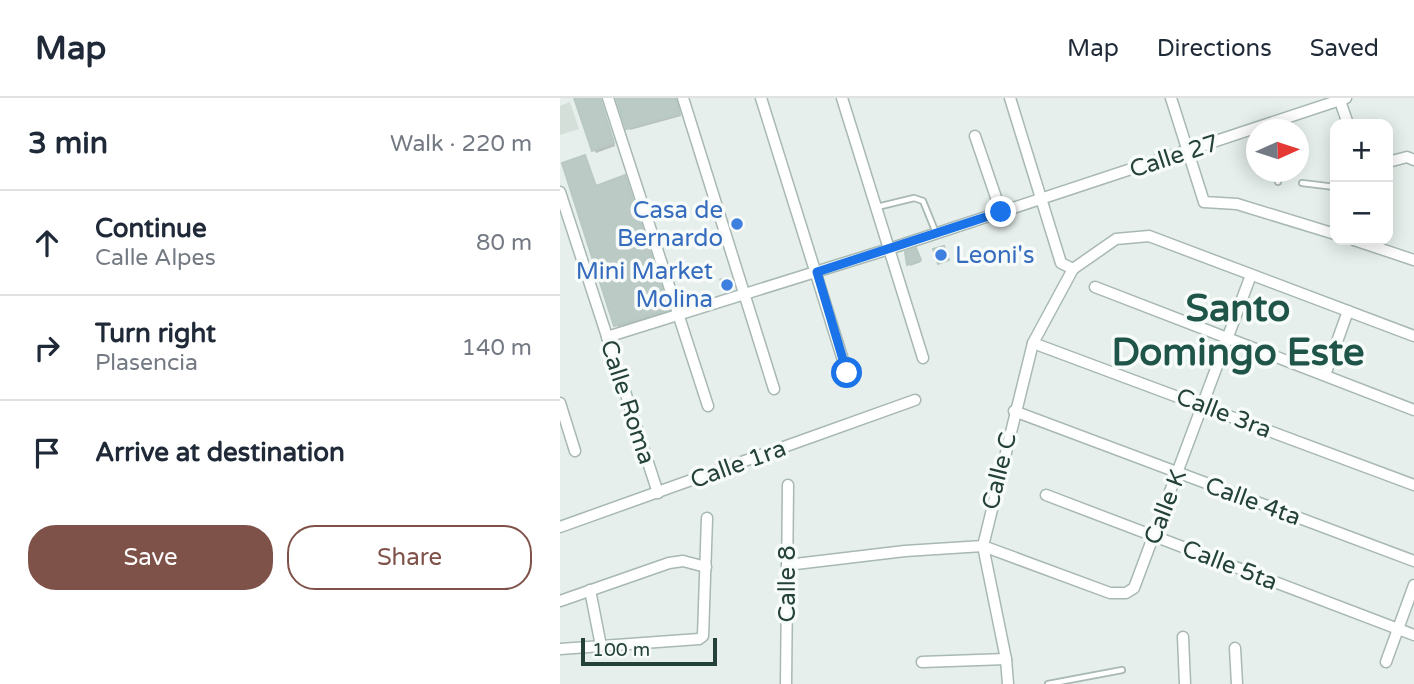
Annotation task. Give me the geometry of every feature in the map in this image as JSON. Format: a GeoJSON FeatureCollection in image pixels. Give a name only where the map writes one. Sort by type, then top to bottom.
{"type":"FeatureCollection","features":[{"type":"Feature","properties":{"kind":"street"},"geometry":{"type":"LineString","coordinates":[[608,98],[708,406]]}},
{"type":"Feature","properties":{"kind":"street"},"geometry":{"type":"LineString","coordinates":[[683,98],[775,388]]}},
{"type":"Feature","properties":{"kind":"street"},"geometry":{"type":"LineString","coordinates":[[761,98],[847,373]]}},
{"type":"Feature","properties":{"kind":"street"},"geometry":{"type":"LineString","coordinates":[[842,98],[923,358]]}},
{"type":"Feature","properties":{"kind":"street"},"geometry":{"type":"LineString","coordinates":[[1010,98],[1061,263],[1073,269],[1116,239],[1130,235],[1149,236],[1414,336]]}},
{"type":"Feature","properties":{"kind":"street"},"geometry":{"type":"LineString","coordinates":[[1171,98],[1202,200],[1237,204],[1330,232]]}},
{"type":"Feature","properties":{"kind":"street"},"geometry":{"type":"LineString","coordinates":[[1342,99],[1347,119]]}},
{"type":"Feature","properties":{"kind":"street","name":"Calle 27"},"geometry":{"type":"LineString","coordinates":[[1287,119],[1342,99]]}},
{"type":"Feature","properties":{"kind":"street","name":"Calle 27"},"geometry":{"type":"LineString","coordinates":[[607,337],[1246,133]]}},
{"type":"Feature","properties":{"kind":"street"},"geometry":{"type":"LineString","coordinates":[[975,136],[1001,212]]}},
{"type":"Feature","properties":{"kind":"street"},"geometry":{"type":"LineString","coordinates":[[1393,161],[1407,157],[1414,160]]}},
{"type":"Feature","properties":{"kind":"street","name":"Calle Roma"},"geometry":{"type":"LineString","coordinates":[[560,191],[658,493]]}},
{"type":"Feature","properties":{"kind":"street"},"geometry":{"type":"LineString","coordinates":[[1371,245],[1414,260]]}},
{"type":"Feature","properties":{"kind":"street","name":"Calle C"},"geometry":{"type":"LineString","coordinates":[[1008,684],[1006,659],[983,546],[1014,411],[1033,343],[1073,269]]}},
{"type":"Feature","properties":{"kind":"street","name":"Calle K"},"geometry":{"type":"LineString","coordinates":[[983,546],[1110,593],[1126,593],[1134,587],[1251,275]]}},
{"type":"Feature","properties":{"kind":"street"},"geometry":{"type":"LineString","coordinates":[[1095,287],[1414,410]]}},
{"type":"Feature","properties":{"kind":"street"},"geometry":{"type":"LineString","coordinates":[[1325,375],[1348,311]]}},
{"type":"Feature","properties":{"kind":"street","name":"Calle 3ra"},"geometry":{"type":"LineString","coordinates":[[1033,343],[1414,485]]}},
{"type":"Feature","properties":{"kind":"street","name":"Calle 1ra"},"geometry":{"type":"LineString","coordinates":[[560,527],[915,400]]}},
{"type":"Feature","properties":{"kind":"street"},"geometry":{"type":"LineString","coordinates":[[560,403],[575,451]]}},
{"type":"Feature","properties":{"kind":"street","name":"Calle 4ta"},"geometry":{"type":"LineString","coordinates":[[1014,411],[1414,561]]}},
{"type":"Feature","properties":{"kind":"street","name":"Calle 8"},"geometry":{"type":"LineString","coordinates":[[786,684],[788,485]]}},
{"type":"Feature","properties":{"kind":"street","name":"Calle 5ta"},"geometry":{"type":"LineString","coordinates":[[1046,495],[1414,635]]}},
{"type":"Feature","properties":{"kind":"street"},"geometry":{"type":"LineString","coordinates":[[560,649],[699,639],[704,636],[707,518]]}},
{"type":"Feature","properties":{"kind":"street"},"geometry":{"type":"LineString","coordinates":[[787,565],[813,560],[983,546]]}},
{"type":"Feature","properties":{"kind":"street"},"geometry":{"type":"LineString","coordinates":[[560,601],[669,563],[683,561],[706,567]]}},
{"type":"Feature","properties":{"kind":"street"},"geometry":{"type":"LineString","coordinates":[[1387,662],[1414,585]]}},
{"type":"Feature","properties":{"kind":"street"},"geometry":{"type":"LineString","coordinates":[[590,590],[601,646]]}},
{"type":"Feature","properties":{"kind":"street"},"geometry":{"type":"LineString","coordinates":[[1183,637],[1185,684]]}},
{"type":"Feature","properties":{"kind":"street"},"geometry":{"type":"LineString","coordinates":[[1235,648],[1237,684]]}},
{"type":"Feature","properties":{"kind":"street"},"geometry":{"type":"LineString","coordinates":[[922,662],[1006,659]]}},
{"type":"Feature","properties":{"kind":"lane"},"geometry":{"type":"LineString","coordinates":[[1302,183],[1330,186]]}},
{"type":"Feature","properties":{"kind":"lane"},"geometry":{"type":"LineString","coordinates":[[876,207],[914,198],[923,201],[936,234]]}},
{"type":"Feature","properties":{"kind":"lane"},"geometry":{"type":"LineString","coordinates":[[1048,684],[1122,670]]}},
{"type":"Feature","properties":{"kind":"shaded area"},"geometry":{"type":"Polygon","coordinates":[[[570,102],[579,129],[560,135],[560,106],[570,102]]]}},
{"type":"Feature","properties":{"kind":"building"},"geometry":{"type":"Polygon","coordinates":[[[574,98],[600,98],[614,143],[592,151],[574,98]]]}},
{"type":"Feature","properties":{"kind":"building"},"geometry":{"type":"Polygon","coordinates":[[[616,98],[676,98],[680,114],[626,129],[616,98]]]}},
{"type":"Feature","properties":{"kind":"building"},"geometry":{"type":"Polygon","coordinates":[[[585,155],[596,186],[625,175],[669,310],[614,326],[562,163],[585,155]]]}},
{"type":"Feature","properties":{"kind":"building","name":"Leoni's"},"geometry":{"type":"Polygon","coordinates":[[[944,246],[949,260],[938,264],[933,249],[944,246]]]}},
{"type":"Feature","properties":{"kind":"building"},"geometry":{"type":"Polygon","coordinates":[[[916,248],[921,260],[907,265],[905,252],[916,248]]]}},
{"type":"Feature","properties":{"kind":"place","name":"Casa de Bernardo"},"geometry":{"type":"Point","coordinates":[737,224]}},
{"type":"Feature","properties":{"kind":"place","name":"Leoni's"},"geometry":{"type":"Point","coordinates":[941,255]}},
{"type":"Feature","properties":{"kind":"place","name":"Mini Market Molina"},"geometry":{"type":"Point","coordinates":[727,285]}},
{"type":"Feature","properties":{"kind":"district","name":"Santo Domingo Este"},"geometry":{"type":"Point","coordinates":[1238,330]}},
{"type":"Feature","properties":{"kind":"route"},"geometry":{"type":"LineString","coordinates":[[847,373],[817,272],[1001,212]]}}]}
